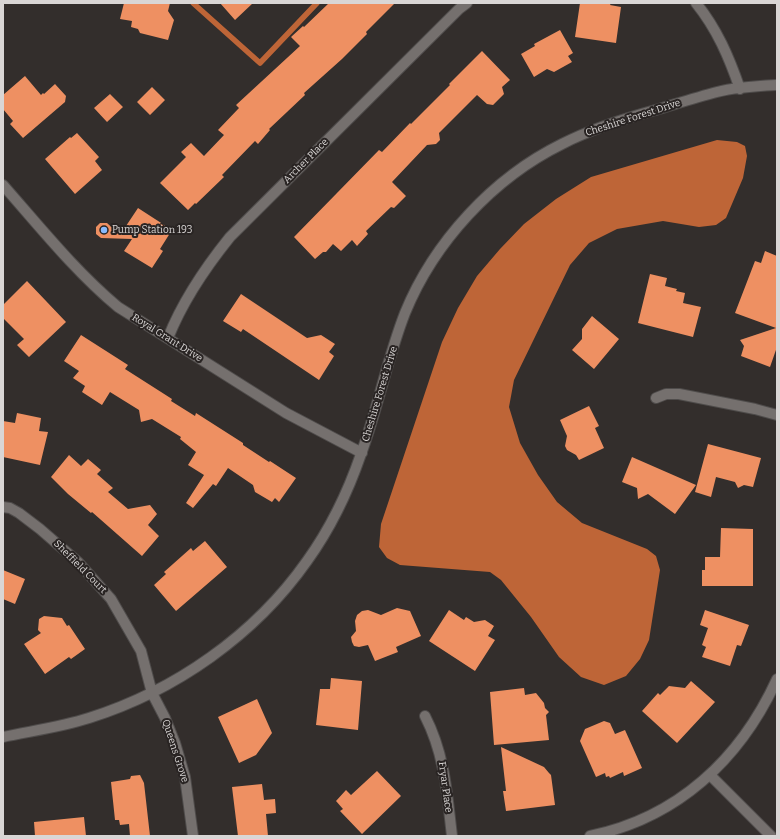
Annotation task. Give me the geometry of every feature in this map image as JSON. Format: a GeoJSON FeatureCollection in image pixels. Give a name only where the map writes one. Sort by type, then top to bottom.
{"type":"FeatureCollection","features":[{"type":"Feature","properties":{"kind":"street","name":"Archer Place"},"geometry":{"type":"LineString","coordinates":[[168,338],[176,318],[199,278],[230,237],[458,8],[467,3]]}},
{"type":"Feature","properties":{"kind":"street"},"geometry":{"type":"LineString","coordinates":[[696,3],[707,17],[721,40],[732,64],[740,89]]}},
{"type":"Feature","properties":{"kind":"street","name":"Cheshire Forest Drive"},"geometry":{"type":"LineString","coordinates":[[3,737],[87,719],[130,704],[152,693],[203,662],[229,644],[256,621],[290,585],[309,559],[335,515],[350,485],[362,453],[390,358],[406,312],[420,282],[437,255],[458,227],[480,202],[506,180],[533,160],[561,144],[594,129],[719,91],[777,85]]}},
{"type":"Feature","properties":{"kind":"street","name":"Royal Grant Drive"},"geometry":{"type":"LineString","coordinates":[[3,185],[80,272],[100,291],[130,314],[286,413],[362,453]]}},
{"type":"Feature","properties":{"kind":"street"},"geometry":{"type":"LineString","coordinates":[[656,398],[666,394],[679,394],[756,409],[777,415]]}},
{"type":"Feature","properties":{"kind":"street","name":"Sheffield Court"},"geometry":{"type":"LineString","coordinates":[[3,507],[10,508],[20,513],[40,529],[78,562],[112,599],[141,650],[152,693]]}},
{"type":"Feature","properties":{"kind":"street"},"geometry":{"type":"LineString","coordinates":[[590,836],[608,832],[653,814],[674,803],[710,775],[738,745],[766,704],[777,679]]}},
{"type":"Feature","properties":{"kind":"street","name":"Queens Grove"},"geometry":{"type":"LineString","coordinates":[[152,693],[165,718],[185,777],[193,836]]}},
{"type":"Feature","properties":{"kind":"street","name":"Fryar Place"},"geometry":{"type":"LineString","coordinates":[[425,716],[432,730],[443,764],[452,836]]}},
{"type":"Feature","properties":{"kind":"street"},"geometry":{"type":"LineString","coordinates":[[710,775],[771,836]]}},
{"type":"Feature","properties":{"kind":"shaded area"},"geometry":{"type":"Polygon","coordinates":[[[717,140],[737,142],[745,146],[747,156],[743,178],[726,218],[716,225],[699,227],[663,221],[617,229],[589,243],[570,265],[514,380],[509,407],[520,443],[538,475],[557,502],[582,523],[647,549],[656,556],[660,570],[649,640],[640,659],[626,676],[604,685],[581,677],[559,657],[531,617],[501,580],[490,572],[400,565],[387,558],[379,547],[381,524],[442,342],[458,308],[477,276],[500,249],[524,224],[556,199],[591,177],[717,140]]]}},
{"type":"Feature","properties":{"kind":"building"},"geometry":{"type":"Polygon","coordinates":[[[124,3],[170,3],[168,11],[174,20],[168,40],[140,33],[138,29],[131,27],[132,21],[120,19],[124,3]]]}},
{"type":"Feature","properties":{"kind":"building"},"geometry":{"type":"Polygon","coordinates":[[[220,3],[253,3],[235,20],[220,3]]]}},
{"type":"Feature","properties":{"kind":"building"},"geometry":{"type":"Polygon","coordinates":[[[329,3],[395,3],[342,59],[304,93],[305,95],[269,129],[270,130],[258,144],[255,141],[222,175],[224,177],[188,210],[160,183],[186,157],[181,152],[191,143],[204,156],[224,135],[218,130],[239,108],[236,105],[300,46],[291,37],[303,26],[304,27],[329,3]]]}},
{"type":"Feature","properties":{"kind":"building"},"geometry":{"type":"Polygon","coordinates":[[[580,3],[611,3],[610,5],[621,7],[616,43],[575,37],[580,3]]]}},
{"type":"Feature","properties":{"kind":"building"},"geometry":{"type":"Polygon","coordinates":[[[560,30],[573,53],[568,56],[572,62],[554,72],[547,69],[534,77],[521,54],[535,46],[534,44],[560,30]]]}},
{"type":"Feature","properties":{"kind":"building"},"geometry":{"type":"Polygon","coordinates":[[[482,51],[510,80],[502,87],[504,94],[493,105],[487,104],[477,95],[439,133],[440,140],[436,144],[427,145],[392,182],[406,196],[394,208],[391,207],[366,231],[368,234],[357,246],[352,240],[341,251],[333,244],[326,252],[323,252],[315,259],[294,237],[379,150],[382,152],[482,51]]]}},
{"type":"Feature","properties":{"kind":"building"},"geometry":{"type":"Polygon","coordinates":[[[25,76],[41,95],[55,84],[66,96],[65,102],[23,138],[10,124],[13,121],[3,109],[3,95],[25,76]]]}},
{"type":"Feature","properties":{"kind":"building"},"geometry":{"type":"Polygon","coordinates":[[[152,87],[165,100],[150,115],[137,102],[152,87]]]}},
{"type":"Feature","properties":{"kind":"building"},"geometry":{"type":"Polygon","coordinates":[[[110,94],[123,107],[107,122],[94,108],[110,94]]]}},
{"type":"Feature","properties":{"kind":"building"},"geometry":{"type":"Polygon","coordinates":[[[77,133],[99,157],[95,161],[102,170],[75,194],[45,159],[70,137],[71,138],[77,133]]]}},
{"type":"Feature","properties":{"kind":"building"},"geometry":{"type":"Polygon","coordinates":[[[138,208],[172,230],[160,249],[163,251],[152,268],[124,251],[132,239],[101,238],[96,234],[96,227],[100,223],[107,223],[120,235],[138,208]]]}},
{"type":"Feature","properties":{"kind":"building"},"geometry":{"type":"Polygon","coordinates":[[[765,251],[777,256],[777,347],[770,367],[741,356],[744,346],[740,340],[776,328],[735,313],[755,261],[761,263],[765,251]]]}},
{"type":"Feature","properties":{"kind":"building"},"geometry":{"type":"Polygon","coordinates":[[[650,274],[667,278],[665,286],[685,293],[683,303],[701,307],[693,337],[638,323],[650,274]]]}},
{"type":"Feature","properties":{"kind":"building"},"geometry":{"type":"Polygon","coordinates":[[[27,281],[66,322],[29,357],[17,345],[24,339],[3,318],[3,305],[27,281]]]}},
{"type":"Feature","properties":{"kind":"building"},"geometry":{"type":"Polygon","coordinates":[[[241,294],[307,338],[321,335],[335,344],[329,352],[334,356],[319,380],[243,329],[241,332],[223,321],[241,294]]]}},
{"type":"Feature","properties":{"kind":"building"},"geometry":{"type":"Polygon","coordinates":[[[592,316],[619,339],[594,369],[572,350],[582,339],[582,329],[592,316]]]}},
{"type":"Feature","properties":{"kind":"building"},"geometry":{"type":"Polygon","coordinates":[[[81,335],[128,365],[125,369],[172,399],[171,401],[195,416],[196,413],[243,443],[243,445],[269,462],[270,461],[296,478],[279,502],[275,498],[272,502],[255,492],[253,485],[228,468],[216,486],[213,484],[193,508],[186,503],[204,475],[188,465],[196,452],[180,439],[181,437],[152,419],[141,422],[139,410],[110,392],[102,405],[82,392],[85,386],[73,378],[79,371],[64,361],[81,335]]]}},
{"type":"Feature","properties":{"kind":"building"},"geometry":{"type":"Polygon","coordinates":[[[589,406],[599,426],[595,428],[604,448],[579,460],[576,455],[567,450],[565,446],[567,436],[560,420],[589,406]]]}},
{"type":"Feature","properties":{"kind":"building"},"geometry":{"type":"Polygon","coordinates":[[[17,413],[41,418],[39,431],[48,432],[40,465],[3,457],[3,421],[15,423],[17,413]]]}},
{"type":"Feature","properties":{"kind":"building"},"geometry":{"type":"Polygon","coordinates":[[[708,444],[761,458],[753,487],[744,485],[738,488],[735,482],[716,477],[711,497],[695,492],[708,444]]]}},
{"type":"Feature","properties":{"kind":"building"},"geometry":{"type":"Polygon","coordinates":[[[69,455],[81,466],[88,459],[101,470],[97,474],[113,488],[108,492],[128,509],[150,505],[157,514],[148,525],[159,536],[142,556],[92,512],[91,513],[68,494],[51,477],[69,455]]]}},
{"type":"Feature","properties":{"kind":"building"},"geometry":{"type":"Polygon","coordinates":[[[632,457],[696,485],[675,514],[648,494],[638,499],[637,488],[622,482],[632,457]]]}},
{"type":"Feature","properties":{"kind":"building"},"geometry":{"type":"Polygon","coordinates":[[[721,528],[753,529],[753,586],[702,586],[702,570],[705,570],[705,557],[720,557],[721,528]]]}},
{"type":"Feature","properties":{"kind":"building"},"geometry":{"type":"Polygon","coordinates":[[[205,541],[227,567],[176,611],[154,585],[166,574],[164,572],[191,548],[193,551],[205,541]]]}},
{"type":"Feature","properties":{"kind":"building"},"geometry":{"type":"Polygon","coordinates":[[[3,570],[25,579],[15,604],[3,599],[3,570]]]}},
{"type":"Feature","properties":{"kind":"building"},"geometry":{"type":"Polygon","coordinates":[[[397,608],[410,611],[421,636],[396,647],[398,652],[375,661],[368,645],[359,647],[354,646],[351,637],[356,631],[355,621],[357,615],[362,611],[368,610],[381,615],[397,608]]]}},
{"type":"Feature","properties":{"kind":"building"},"geometry":{"type":"Polygon","coordinates":[[[449,610],[464,620],[466,617],[474,622],[485,620],[494,626],[488,636],[495,640],[475,671],[429,641],[449,610]]]}},
{"type":"Feature","properties":{"kind":"building"},"geometry":{"type":"Polygon","coordinates":[[[705,610],[749,625],[741,646],[737,645],[730,666],[702,657],[706,647],[702,645],[708,628],[700,625],[705,610]]]}},
{"type":"Feature","properties":{"kind":"building"},"geometry":{"type":"Polygon","coordinates":[[[44,616],[62,618],[67,626],[69,625],[85,649],[71,659],[69,657],[45,674],[24,644],[41,633],[38,630],[39,619],[44,616]]]}},
{"type":"Feature","properties":{"kind":"building"},"geometry":{"type":"Polygon","coordinates":[[[331,678],[362,681],[358,730],[316,725],[320,689],[330,689],[331,678]]]}},
{"type":"Feature","properties":{"kind":"building"},"geometry":{"type":"Polygon","coordinates":[[[691,681],[715,702],[677,743],[642,711],[658,693],[660,695],[669,686],[685,688],[691,681]]]}},
{"type":"Feature","properties":{"kind":"building"},"geometry":{"type":"Polygon","coordinates":[[[524,688],[525,695],[536,693],[549,712],[546,715],[549,740],[494,745],[490,692],[524,688]]]}},
{"type":"Feature","properties":{"kind":"building"},"geometry":{"type":"Polygon","coordinates":[[[257,699],[272,733],[256,755],[239,763],[218,717],[257,699]]]}},
{"type":"Feature","properties":{"kind":"building"},"geometry":{"type":"Polygon","coordinates":[[[604,721],[610,723],[615,734],[625,730],[642,768],[624,776],[623,772],[610,778],[609,776],[606,777],[605,773],[596,777],[580,741],[585,729],[604,721]]]}},
{"type":"Feature","properties":{"kind":"building"},"geometry":{"type":"Polygon","coordinates":[[[501,747],[544,767],[551,775],[555,805],[506,811],[503,791],[506,791],[501,747]]]}},
{"type":"Feature","properties":{"kind":"building"},"geometry":{"type":"Polygon","coordinates":[[[377,771],[401,796],[362,834],[340,811],[343,809],[336,801],[346,790],[351,795],[377,771]]]}},
{"type":"Feature","properties":{"kind":"building"},"geometry":{"type":"Polygon","coordinates":[[[140,775],[144,783],[150,836],[130,836],[129,824],[120,825],[119,820],[115,820],[111,782],[130,779],[131,776],[140,775]]]}},
{"type":"Feature","properties":{"kind":"building"},"geometry":{"type":"Polygon","coordinates":[[[262,784],[264,800],[275,799],[276,813],[266,814],[268,836],[238,836],[232,787],[262,784]]]}},
{"type":"Feature","properties":{"kind":"building"},"geometry":{"type":"Polygon","coordinates":[[[84,817],[86,836],[35,836],[34,822],[84,817]]]}},
{"type":"Feature","properties":{"kind":"waterway"},"geometry":{"type":"LineString","coordinates":[[193,3],[260,63],[317,3]]}},
{"type":"Feature","properties":{"kind":"place","name":"Pump Station 193"},"geometry":{"type":"Point","coordinates":[104,230]}}]}
